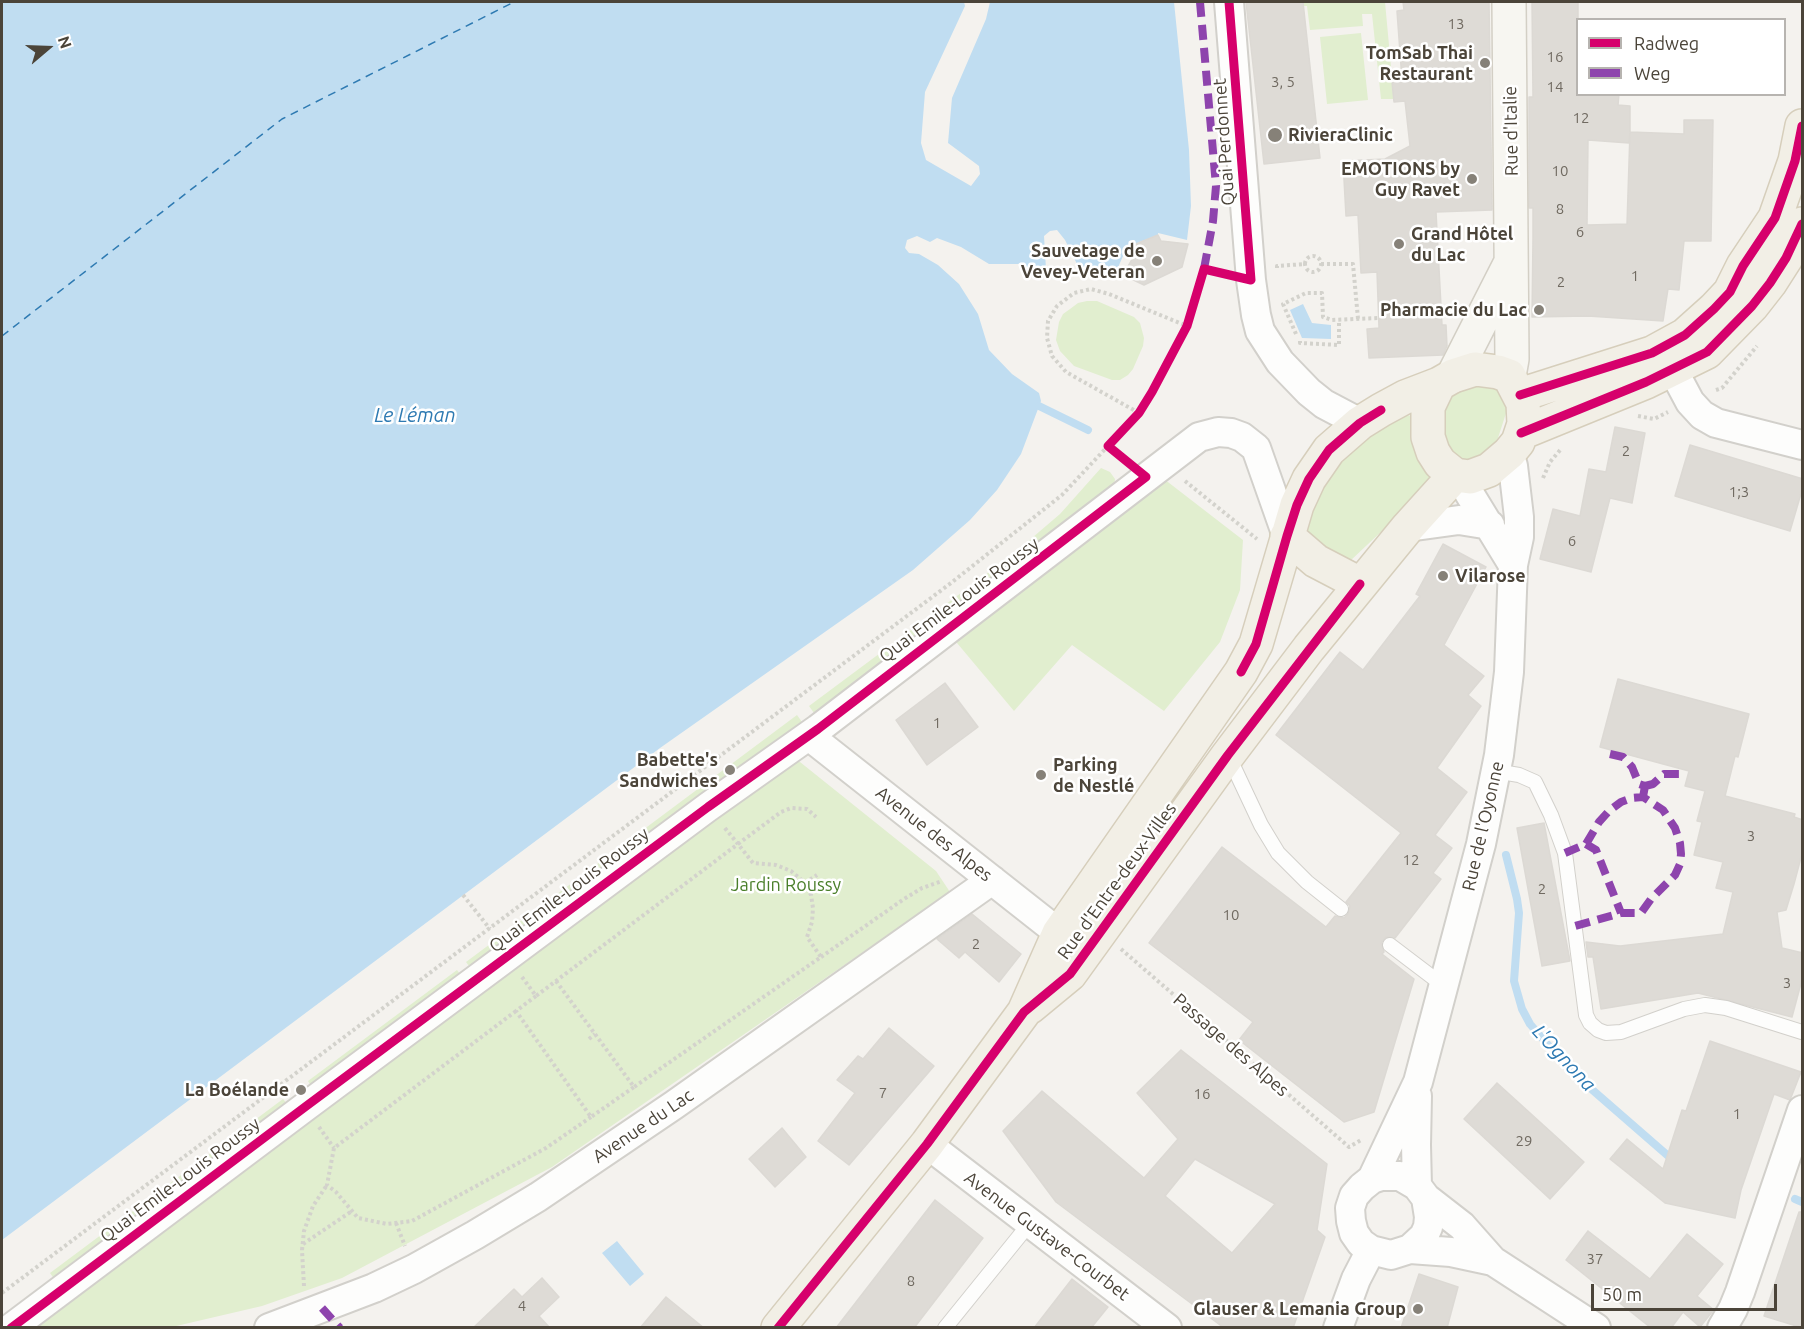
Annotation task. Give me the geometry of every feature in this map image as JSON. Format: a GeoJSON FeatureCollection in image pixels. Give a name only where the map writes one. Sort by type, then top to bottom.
{"type":"FeatureCollection","features":[{"type":"Feature","properties":{"kind":"main road"},"geometry":{"type":"LineString","coordinates":[[1803,126],[1795,160],[1774,218],[1743,266],[1730,292],[1714,309],[1685,335],[1652,353],[1555,384],[1475,369],[1446,380],[1428,407],[1428,437],[1440,463],[1460,476],[1480,475],[1489,470],[1515,443],[1707,352],[1752,306],[1786,258],[1803,224]]}},
{"type":"Feature","properties":{"kind":"main road"},"geometry":{"type":"LineString","coordinates":[[1514,377],[1524,413],[1515,443]]}},
{"type":"Feature","properties":{"kind":"main road","name":"Rue d'Entre-deux-Villes"},"geometry":{"type":"LineString","coordinates":[[778,1328],[927,1144],[1024,1012],[1059,933],[1241,672],[1256,644],[1272,537],[1297,505],[1309,479],[1329,450],[1360,423],[1405,397],[1446,380]]}},
{"type":"Feature","properties":{"kind":"main road","name":"Rue d'Entre-deux-Villes"},"geometry":{"type":"LineString","coordinates":[[1024,1012],[1070,974],[1228,755],[1360,584],[1408,527],[1460,476]]}},
{"type":"Feature","properties":{"kind":"main road"},"geometry":{"type":"LineString","coordinates":[[1272,537],[1360,584]]}},
{"type":"Feature","properties":{"kind":"street","name":"Quai Perdonnet"},"geometry":{"type":"LineString","coordinates":[[1229,2],[1251,280],[1260,331],[1280,362],[1309,392],[1324,404],[1360,423]]}},
{"type":"Feature","properties":{"kind":"street","name":"Rue d'Italie"},"geometry":{"type":"LineString","coordinates":[[1509,2],[1514,377]]}},
{"type":"Feature","properties":{"kind":"street","name":"Rue d'Italie"},"geometry":{"type":"LineString","coordinates":[[1446,380],[1511,261]]}},
{"type":"Feature","properties":{"kind":"street"},"geometry":{"type":"LineString","coordinates":[[1673,370],[1690,402],[1702,415],[1716,423],[1803,445]]}},
{"type":"Feature","properties":{"kind":"street","name":"Quai Emile-Louis Roussy"},"geometry":{"type":"LineString","coordinates":[[11,1328],[708,807],[808,736],[1199,437],[1218,432],[1242,437],[1256,448],[1274,500],[1272,537]]}},
{"type":"Feature","properties":{"kind":"street","name":"Rue de l'Oyonne"},"geometry":{"type":"LineString","coordinates":[[1372,1179],[1418,1082],[1481,844],[1496,771],[1509,672],[1513,565],[1519,537],[1514,466],[1515,443]]}},
{"type":"Feature","properties":{"kind":"street"},"geometry":{"type":"LineString","coordinates":[[1460,476],[1513,565]]}},
{"type":"Feature","properties":{"kind":"street"},"geometry":{"type":"LineString","coordinates":[[1408,527],[1459,520],[1490,525]]}},
{"type":"Feature","properties":{"kind":"street","name":"Avenue des Alpes"},"geometry":{"type":"LineString","coordinates":[[808,736],[1059,933]]}},
{"type":"Feature","properties":{"kind":"street","name":"Avenue du Lac"},"geometry":{"type":"LineString","coordinates":[[269,1328],[331,1318],[538,1197],[674,1105],[985,874]]}},
{"type":"Feature","properties":{"kind":"street","name":"Rue de l'Oyonne"},"geometry":{"type":"LineString","coordinates":[[1418,1082],[1416,1145],[1421,1192]]}},
{"type":"Feature","properties":{"kind":"street"},"geometry":{"type":"LineString","coordinates":[[1722,1328],[1740,1292],[1803,1110]]}},
{"type":"Feature","properties":{"kind":"street","name":"Avenue Gustave-Courbet"},"geometry":{"type":"LineString","coordinates":[[927,1144],[1167,1328]]}},
{"type":"Feature","properties":{"kind":"street"},"geometry":{"type":"LineString","coordinates":[[1493,1261],[1451,1252],[1410,1249],[1391,1255],[1371,1250],[1361,1243],[1354,1233],[1350,1208],[1354,1196],[1372,1179],[1381,1176],[1400,1176],[1462,1226],[1493,1261],[1596,1328]]}},
{"type":"Feature","properties":{"kind":"street"},"geometry":{"type":"LineString","coordinates":[[1410,1249],[1424,1236],[1428,1227],[1429,1217],[1421,1192]]}},
{"type":"Feature","properties":{"kind":"street"},"geometry":{"type":"LineString","coordinates":[[1338,1328],[1356,1280],[1371,1250]]}},
{"type":"Feature","properties":{"kind":"lane"},"geometry":{"type":"LineString","coordinates":[[1228,755],[1270,843],[1307,882],[1341,909]]}},
{"type":"Feature","properties":{"kind":"lane"},"geometry":{"type":"LineString","coordinates":[[1496,771],[1519,775],[1535,782],[1551,815],[1565,853],[1584,1005],[1590,1023],[1598,1030],[1606,1033],[1621,1032],[1675,1012],[1705,1005],[1726,1008],[1803,1032]]}},
{"type":"Feature","properties":{"kind":"lane"},"geometry":{"type":"LineString","coordinates":[[1390,945],[1444,986]]}},
{"type":"Feature","properties":{"kind":"lane"},"geometry":{"type":"LineString","coordinates":[[945,1328],[1030,1223]]}},
{"type":"Feature","properties":{"kind":"path"},"geometry":{"type":"LineString","coordinates":[[1313,256],[1318,258],[1321,264],[1318,270],[1312,272],[1306,269],[1305,264],[1307,258],[1313,256]]}},
{"type":"Feature","properties":{"kind":"path"},"geometry":{"type":"LineString","coordinates":[[1321,264],[1353,264],[1358,319]]}},
{"type":"Feature","properties":{"kind":"path"},"geometry":{"type":"LineString","coordinates":[[1139,412],[1066,372],[1052,356],[1047,338],[1048,321],[1057,306],[1074,293],[1091,289],[1109,294],[1187,326]]}},
{"type":"Feature","properties":{"kind":"path"},"geometry":{"type":"LineString","coordinates":[[1339,320],[1339,345],[1300,343],[1283,304],[1306,293],[1322,293],[1323,318],[1339,320],[1379,318]]}},
{"type":"Feature","properties":{"kind":"path"},"geometry":{"type":"LineString","coordinates":[[1632,416],[1654,419],[1722,388],[1763,337]]}},
{"type":"Feature","properties":{"kind":"path"},"geometry":{"type":"LineString","coordinates":[[2,1293],[996,549],[1062,495],[1108,446]]}},
{"type":"Feature","properties":{"kind":"path"},"geometry":{"type":"LineString","coordinates":[[1541,484],[1550,462],[1563,448]]}},
{"type":"Feature","properties":{"kind":"path"},"geometry":{"type":"LineString","coordinates":[[1162,464],[1272,537]]}},
{"type":"Feature","properties":{"kind":"path"},"geometry":{"type":"LineString","coordinates":[[1255,550],[1272,537],[1274,500]]}},
{"type":"Feature","properties":{"kind":"path"},"geometry":{"type":"LineString","coordinates":[[708,807],[753,863],[776,865],[791,871],[805,883],[811,895],[813,908],[812,922],[807,937],[821,957]]}},
{"type":"Feature","properties":{"kind":"path"},"geometry":{"type":"LineString","coordinates":[[331,1318],[304,1285],[303,1244],[304,1231],[313,1206],[327,1185],[334,1148],[781,812],[791,808],[807,809],[816,817]]}},
{"type":"Feature","properties":{"kind":"path"},"geometry":{"type":"LineString","coordinates":[[327,1185],[358,1218],[387,1224],[412,1221],[546,1148],[922,888],[985,874]]}},
{"type":"Feature","properties":{"kind":"path"},"geometry":{"type":"LineString","coordinates":[[805,883],[817,875]]}},
{"type":"Feature","properties":{"kind":"path"},"geometry":{"type":"LineString","coordinates":[[463,895],[490,929]]}},
{"type":"Feature","properties":{"kind":"path"},"geometry":{"type":"LineString","coordinates":[[507,957],[536,996]]}},
{"type":"Feature","properties":{"kind":"path"},"geometry":{"type":"LineString","coordinates":[[556,981],[634,1087]]}},
{"type":"Feature","properties":{"kind":"path"},"geometry":{"type":"LineString","coordinates":[[516,1011],[591,1117]]}},
{"type":"Feature","properties":{"kind":"path"},"geometry":{"type":"LineString","coordinates":[[589,1039],[595,1034]]}},
{"type":"Feature","properties":{"kind":"path"},"geometry":{"type":"LineString","coordinates":[[1349,1147],[1372,1179]]}},
{"type":"Feature","properties":{"kind":"path"},"geometry":{"type":"LineString","coordinates":[[303,1244],[352,1211]]}},
{"type":"Feature","properties":{"kind":"green space"},"geometry":{"type":"Polygon","coordinates":[[[1303,2],[1385,2],[1394,99],[1381,99],[1372,14],[1362,14],[1363,26],[1310,30],[1307,6],[1304,6],[1303,2]]]}},
{"type":"Feature","properties":{"kind":"green space"},"geometry":{"type":"Polygon","coordinates":[[[1361,33],[1368,100],[1327,104],[1320,37],[1361,33]]]}},
{"type":"Feature","properties":{"kind":"green space"},"geometry":{"type":"Polygon","coordinates":[[[1097,301],[1134,317],[1140,323],[1144,338],[1143,346],[1133,369],[1120,380],[1112,380],[1074,366],[1060,351],[1056,340],[1063,314],[1078,303],[1097,301]]]}},
{"type":"Feature","properties":{"kind":"green space"},"geometry":{"type":"Polygon","coordinates":[[[1473,382],[1498,388],[1507,410],[1498,438],[1491,448],[1477,460],[1462,461],[1453,456],[1442,442],[1445,399],[1473,382]]]}},
{"type":"Feature","properties":{"kind":"green space"},"geometry":{"type":"Polygon","coordinates":[[[1407,415],[1412,416],[1435,481],[1349,562],[1312,540],[1307,528],[1311,512],[1324,486],[1356,446],[1380,429],[1407,415]]]}},
{"type":"Feature","properties":{"kind":"green space"},"geometry":{"type":"Polygon","coordinates":[[[1101,468],[1110,472],[1115,479],[1114,488],[1075,520],[814,713],[809,706],[1012,555],[1060,514],[1101,468]]]}},
{"type":"Feature","properties":{"kind":"green space"},"geometry":{"type":"Polygon","coordinates":[[[1164,479],[1243,540],[1240,590],[1220,642],[1164,711],[1072,645],[1014,711],[952,637],[1164,479]]]}},
{"type":"Feature","properties":{"kind":"green space"},"geometry":{"type":"Polygon","coordinates":[[[797,715],[802,722],[472,970],[466,962],[797,715]]]}},
{"type":"Feature","properties":{"kind":"green space","name":"Jardin Roussy"},"geometry":{"type":"Polygon","coordinates":[[[791,761],[800,762],[936,871],[950,892],[552,1167],[342,1278],[262,1306],[172,1327],[25,1328],[791,761]]]}},
{"type":"Feature","properties":{"kind":"green space"},"geometry":{"type":"Polygon","coordinates":[[[457,970],[463,978],[312,1088],[308,1081],[457,970]]]}},
{"type":"Feature","properties":{"kind":"green space"},"geometry":{"type":"Polygon","coordinates":[[[283,1099],[289,1106],[55,1280],[50,1273],[283,1099]]]}},
{"type":"Feature","properties":{"kind":"water","name":"Le Léman"},"geometry":{"type":"Polygon","coordinates":[[[2,2],[964,2],[965,6],[925,92],[921,143],[926,160],[971,186],[980,174],[979,166],[948,143],[952,98],[986,19],[990,2],[1174,2],[1189,150],[1191,206],[1187,240],[1158,233],[1158,235],[1127,247],[1116,272],[1087,275],[1078,266],[1065,240],[1057,230],[1050,231],[1044,236],[1046,269],[1038,276],[1021,264],[989,264],[961,247],[937,238],[930,242],[917,236],[907,240],[905,248],[909,253],[919,254],[938,265],[959,284],[978,314],[989,350],[1012,374],[1039,393],[1041,401],[1021,454],[997,490],[970,520],[913,570],[660,748],[2,1240],[2,2]]]}},
{"type":"Feature","properties":{"kind":"water"},"geometry":{"type":"Polygon","coordinates":[[[1303,304],[1312,323],[1331,325],[1331,339],[1302,338],[1290,310],[1303,304]]]}},
{"type":"Feature","properties":{"kind":"water"},"geometry":{"type":"Polygon","coordinates":[[[617,1241],[644,1274],[630,1286],[602,1253],[617,1241]]]}},
{"type":"Feature","properties":{"kind":"building"},"geometry":{"type":"Polygon","coordinates":[[[1246,2],[1303,2],[1320,158],[1264,164],[1246,2]]]}},
{"type":"Feature","properties":{"kind":"building"},"geometry":{"type":"Polygon","coordinates":[[[1403,2],[1489,2],[1492,210],[1436,212],[1442,325],[1446,325],[1447,346],[1443,355],[1369,358],[1367,329],[1379,328],[1377,272],[1361,273],[1358,215],[1346,216],[1343,161],[1385,159],[1410,146],[1405,101],[1394,102],[1392,82],[1402,80],[1397,11],[1404,10],[1403,2]]]}},
{"type":"Feature","properties":{"kind":"building"},"geometry":{"type":"Polygon","coordinates":[[[1532,2],[1578,2],[1576,96],[1619,96],[1618,105],[1630,106],[1630,132],[1684,134],[1684,120],[1713,120],[1711,241],[1684,241],[1679,290],[1668,289],[1663,321],[1588,316],[1532,317],[1533,208],[1529,208],[1529,97],[1533,97],[1532,2]],[[1630,132],[1629,143],[1588,140],[1587,225],[1627,224],[1630,132]]]}},
{"type":"Feature","properties":{"kind":"building","name":"Sauvetage de Vevey-Veteran"},"geometry":{"type":"Polygon","coordinates":[[[1158,235],[1161,241],[1188,244],[1182,267],[1144,285],[1123,275],[1135,254],[1131,246],[1158,235]]]}},
{"type":"Feature","properties":{"kind":"building"},"geometry":{"type":"Polygon","coordinates":[[[1615,427],[1645,433],[1632,503],[1610,498],[1591,572],[1540,559],[1553,509],[1580,516],[1589,469],[1606,472],[1615,427]]]}},
{"type":"Feature","properties":{"kind":"building"},"geometry":{"type":"Polygon","coordinates":[[[1690,445],[1803,479],[1803,487],[1790,531],[1675,496],[1690,445]]]}},
{"type":"Feature","properties":{"kind":"building"},"geometry":{"type":"Polygon","coordinates":[[[1443,544],[1486,567],[1444,645],[1484,676],[1468,695],[1481,706],[1437,768],[1467,792],[1435,835],[1452,848],[1433,873],[1441,879],[1395,938],[1386,937],[1381,943],[1384,952],[1382,954],[1414,979],[1374,1112],[1344,1122],[1239,1040],[1253,1022],[1149,943],[1222,847],[1326,927],[1335,916],[1344,918],[1348,914],[1350,906],[1346,902],[1401,833],[1276,735],[1340,652],[1363,670],[1420,596],[1416,594],[1443,544]]]}},
{"type":"Feature","properties":{"kind":"building"},"geometry":{"type":"Polygon","coordinates":[[[1618,679],[1749,714],[1725,796],[1795,814],[1794,817],[1803,820],[1803,850],[1794,884],[1786,910],[1777,912],[1782,948],[1803,953],[1803,976],[1792,1017],[1698,993],[1601,1009],[1593,957],[1588,957],[1586,942],[1620,946],[1723,934],[1733,892],[1716,888],[1723,862],[1694,855],[1702,822],[1697,821],[1705,791],[1685,786],[1689,771],[1600,747],[1618,679]]]}},
{"type":"Feature","properties":{"kind":"building"},"geometry":{"type":"Polygon","coordinates":[[[945,683],[978,727],[927,765],[896,720],[945,683]]]}},
{"type":"Feature","properties":{"kind":"building"},"geometry":{"type":"Polygon","coordinates":[[[1544,823],[1570,961],[1542,966],[1517,828],[1544,823]]]}},
{"type":"Feature","properties":{"kind":"building"},"geometry":{"type":"Polygon","coordinates":[[[972,914],[1021,954],[999,982],[965,952],[959,958],[937,939],[972,914]]]}},
{"type":"Feature","properties":{"kind":"building"},"geometry":{"type":"Polygon","coordinates":[[[889,1028],[934,1066],[849,1165],[818,1141],[855,1093],[837,1080],[858,1056],[863,1059],[889,1028]]]}},
{"type":"Feature","properties":{"kind":"building"},"geometry":{"type":"Polygon","coordinates":[[[1710,1041],[1801,1072],[1790,1100],[1774,1094],[1741,1190],[1735,1218],[1665,1203],[1610,1159],[1627,1139],[1663,1169],[1682,1110],[1686,1111],[1710,1041]]]}},
{"type":"Feature","properties":{"kind":"building"},"geometry":{"type":"Polygon","coordinates":[[[1181,1050],[1327,1164],[1317,1230],[1325,1237],[1293,1328],[1224,1328],[1056,1202],[1003,1131],[1042,1091],[1144,1178],[1178,1139],[1137,1093],[1181,1050]],[[1195,1159],[1165,1196],[1232,1253],[1275,1204],[1195,1159]]]}},
{"type":"Feature","properties":{"kind":"building"},"geometry":{"type":"Polygon","coordinates":[[[1497,1083],[1584,1162],[1550,1199],[1464,1119],[1497,1083]]]}},
{"type":"Feature","properties":{"kind":"building"},"geometry":{"type":"Polygon","coordinates":[[[782,1128],[806,1157],[775,1187],[749,1159],[782,1128]]]}},
{"type":"Feature","properties":{"kind":"building"},"geometry":{"type":"Polygon","coordinates":[[[935,1200],[983,1238],[914,1328],[836,1328],[935,1200]]]}},
{"type":"Feature","properties":{"kind":"building"},"geometry":{"type":"Polygon","coordinates":[[[1799,1212],[1803,1212],[1803,1328],[1764,1316],[1799,1212]]]}},
{"type":"Feature","properties":{"kind":"building"},"geometry":{"type":"Polygon","coordinates":[[[1588,1231],[1650,1279],[1687,1234],[1723,1264],[1697,1296],[1714,1310],[1700,1327],[1683,1312],[1671,1328],[1651,1328],[1566,1260],[1588,1231]]]}},
{"type":"Feature","properties":{"kind":"building"},"geometry":{"type":"Polygon","coordinates":[[[1419,1274],[1458,1287],[1447,1328],[1401,1328],[1419,1274]]]}},
{"type":"Feature","properties":{"kind":"building"},"geometry":{"type":"Polygon","coordinates":[[[542,1278],[559,1297],[539,1316],[550,1328],[473,1328],[514,1289],[522,1297],[542,1278]]]}},
{"type":"Feature","properties":{"kind":"building"},"geometry":{"type":"Polygon","coordinates":[[[1072,1279],[1108,1307],[1091,1328],[1034,1328],[1072,1279]]]}},
{"type":"Feature","properties":{"kind":"building"},"geometry":{"type":"Polygon","coordinates":[[[666,1297],[704,1328],[640,1328],[666,1297]]]}},
{"type":"Feature","properties":{"kind":"waterway","name":"L'Ognona"},"geometry":{"type":"LineString","coordinates":[[1039,406],[1088,430]]}},
{"type":"Feature","properties":{"kind":"waterway","name":"L'Ognona"},"geometry":{"type":"LineString","coordinates":[[1506,855],[1519,913],[1514,981],[1522,1009],[1530,1024],[1581,1080],[1674,1161]]}},
{"type":"Feature","properties":{"kind":"waterway","name":"L'Ognona"},"geometry":{"type":"LineString","coordinates":[[1795,1199],[1802,1202]]}},
{"type":"Feature","properties":{"kind":"ferry route"},"geometry":{"type":"LineString","coordinates":[[2,336],[282,119],[514,2]]}},
{"type":"Feature","properties":{"kind":"marked path"},"geometry":{"type":"LineString","coordinates":[[1200,2],[1216,186],[1213,221],[1204,269]]}},
{"type":"Feature","properties":{"kind":"marked path"},"geometry":{"type":"LineString","coordinates":[[1610,754],[1623,757],[1632,767],[1639,784],[1645,786],[1643,797]]}},
{"type":"Feature","properties":{"kind":"marked path"},"geometry":{"type":"LineString","coordinates":[[1645,786],[1653,784],[1664,774],[1681,774]]}},
{"type":"Feature","properties":{"kind":"marked path"},"geometry":{"type":"LineString","coordinates":[[1565,853],[1586,844],[1599,822],[1621,802],[1643,797],[1663,810],[1675,828],[1680,843],[1680,864],[1675,875],[1651,899],[1641,913],[1621,913],[1575,926]]}},
{"type":"Feature","properties":{"kind":"marked path"},"geometry":{"type":"LineString","coordinates":[[1586,844],[1596,850],[1621,913]]}},
{"type":"Feature","properties":{"kind":"marked path"},"geometry":{"type":"LineString","coordinates":[[322,1308],[340,1328]]}},
{"type":"Feature","properties":{"kind":"cycle path"},"geometry":{"type":"LineString","coordinates":[[11,1328],[708,807],[818,729],[1146,477],[1108,446],[1139,413],[1152,392],[1187,326],[1204,269],[1251,280],[1229,2]]}},
{"type":"Feature","properties":{"kind":"cycle path"},"geometry":{"type":"LineString","coordinates":[[1520,395],[1652,353],[1685,335],[1714,309],[1730,292],[1743,266],[1775,218],[1795,161],[1802,126]]}},
{"type":"Feature","properties":{"kind":"cycle path"},"geometry":{"type":"LineString","coordinates":[[1521,433],[1646,382],[1707,352],[1752,306],[1770,283],[1786,258],[1802,224]]}},
{"type":"Feature","properties":{"kind":"cycle path"},"geometry":{"type":"LineString","coordinates":[[1241,672],[1256,644],[1287,536],[1297,505],[1309,479],[1329,450],[1360,423],[1381,410]]}},
{"type":"Feature","properties":{"kind":"cycle path"},"geometry":{"type":"LineString","coordinates":[[778,1328],[927,1144],[1024,1012],[1070,974],[1228,755],[1360,584]]}},
{"type":"Feature","properties":{"kind":"place","name":"TomSab Thai Restaurant"},"geometry":{"type":"Point","coordinates":[1485,63]}},
{"type":"Feature","properties":{"kind":"place","name":"RivieraClinic"},"geometry":{"type":"Point","coordinates":[1275,135]}},
{"type":"Feature","properties":{"kind":"place","name":"EMOTIONS by Guy Ravet"},"geometry":{"type":"Point","coordinates":[1472,179]}},
{"type":"Feature","properties":{"kind":"place","name":"Grand Hôtel du Lac"},"geometry":{"type":"Point","coordinates":[1399,244]}},
{"type":"Feature","properties":{"kind":"place","name":"Sauvetage de Vevey-Veteran"},"geometry":{"type":"Point","coordinates":[1157,261]}},
{"type":"Feature","properties":{"kind":"place","name":"Pharmacie du Lac"},"geometry":{"type":"Point","coordinates":[1539,310]}},
{"type":"Feature","properties":{"kind":"place","name":"Vilarose"},"geometry":{"type":"Point","coordinates":[1443,576]}},
{"type":"Feature","properties":{"kind":"place","name":"Babette's Sandwiches"},"geometry":{"type":"Point","coordinates":[730,770]}},
{"type":"Feature","properties":{"kind":"place","name":"Parking de Nestlé"},"geometry":{"type":"Point","coordinates":[1041,775]}},
{"type":"Feature","properties":{"kind":"place","name":"La Boélande"},"geometry":{"type":"Point","coordinates":[301,1090]}},
{"type":"Feature","properties":{"kind":"place","name":"Glauser & Lemania Group"},"geometry":{"type":"Point","coordinates":[1418,1309]}}]}
